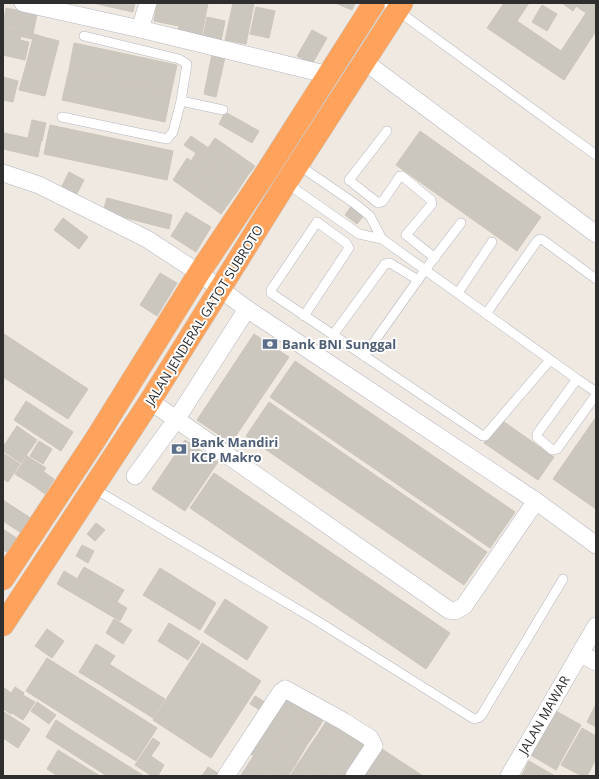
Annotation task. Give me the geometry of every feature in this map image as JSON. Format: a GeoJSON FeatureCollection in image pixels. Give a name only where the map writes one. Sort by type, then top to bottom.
{"type":"FeatureCollection","features":[{"type":"Feature","properties":{"kind":"highway","name":"JALAN JENDERAL GATOT SUBROTO"},"geometry":{"type":"LineString","coordinates":[[289,159],[329,75],[374,3]]}},
{"type":"Feature","properties":{"kind":"highway","name":"JALAN JENDERAL GATOT SUBROTO"},"geometry":{"type":"LineString","coordinates":[[3,579],[95,440],[200,273],[277,177],[289,159],[365,62],[396,5]]}},
{"type":"Feature","properties":{"kind":"highway","name":"JALAN JENDERAL GATOT SUBROTO"},"geometry":{"type":"LineString","coordinates":[[3,625],[150,401],[220,288],[277,177]]}},
{"type":"Feature","properties":{"kind":"street"},"geometry":{"type":"LineString","coordinates":[[23,3],[140,29],[329,75]]}},
{"type":"Feature","properties":{"kind":"street"},"geometry":{"type":"LineString","coordinates":[[140,29],[148,3]]}},
{"type":"Feature","properties":{"kind":"street"},"geometry":{"type":"LineString","coordinates":[[365,62],[596,234]]}},
{"type":"Feature","properties":{"kind":"street"},"geometry":{"type":"LineString","coordinates":[[3,173],[39,185],[147,238],[200,273],[247,309],[536,501],[596,545]]}},
{"type":"Feature","properties":{"kind":"street"},"geometry":{"type":"LineString","coordinates":[[135,476],[176,420],[247,309]]}},
{"type":"Feature","properties":{"kind":"street"},"geometry":{"type":"LineString","coordinates":[[150,401],[449,610],[455,611],[464,606],[536,501]]}},
{"type":"Feature","properties":{"kind":"street","name":"JALAN MAWAR"},"geometry":{"type":"LineString","coordinates":[[512,775],[596,626]]}},
{"type":"Feature","properties":{"kind":"street"},"geometry":{"type":"LineString","coordinates":[[580,653],[596,662]]}},
{"type":"Feature","properties":{"kind":"street"},"geometry":{"type":"LineString","coordinates":[[226,776],[281,692],[285,689],[343,720],[370,738],[374,746],[354,776]]}},
{"type":"Feature","properties":{"kind":"lane"},"geometry":{"type":"LineString","coordinates":[[396,5],[596,155]]}},
{"type":"Feature","properties":{"kind":"lane"},"geometry":{"type":"LineString","coordinates":[[62,117],[167,139],[173,132],[181,101],[187,64],[181,60],[84,36]]}},
{"type":"Feature","properties":{"kind":"lane"},"geometry":{"type":"LineString","coordinates":[[181,60],[186,40]]}},
{"type":"Feature","properties":{"kind":"lane"},"geometry":{"type":"LineString","coordinates":[[181,101],[223,110]]}},
{"type":"Feature","properties":{"kind":"lane"},"geometry":{"type":"LineString","coordinates":[[387,132],[349,180],[378,202],[381,202],[400,176],[402,176],[431,200],[432,204],[406,235],[434,258]]}},
{"type":"Feature","properties":{"kind":"lane"},"geometry":{"type":"LineString","coordinates":[[289,159],[354,203],[370,216],[382,239]]}},
{"type":"Feature","properties":{"kind":"lane"},"geometry":{"type":"LineString","coordinates":[[277,177],[359,234],[382,239],[577,379],[596,394],[556,449],[552,450],[536,437],[537,434],[577,379]]}},
{"type":"Feature","properties":{"kind":"lane"},"geometry":{"type":"LineString","coordinates":[[304,316],[349,248],[346,243],[317,222],[270,292],[304,316],[482,436],[485,436],[550,360]]}},
{"type":"Feature","properties":{"kind":"lane"},"geometry":{"type":"LineString","coordinates":[[364,356],[425,270],[462,224]]}},
{"type":"Feature","properties":{"kind":"lane"},"geometry":{"type":"LineString","coordinates":[[486,314],[537,241],[540,239],[596,279]]}},
{"type":"Feature","properties":{"kind":"lane"},"geometry":{"type":"LineString","coordinates":[[458,293],[492,242]]}},
{"type":"Feature","properties":{"kind":"lane"},"geometry":{"type":"LineString","coordinates":[[334,335],[385,264],[390,263],[418,280]]}},
{"type":"Feature","properties":{"kind":"lane"},"geometry":{"type":"LineString","coordinates":[[93,488],[319,622],[474,719],[481,716],[563,579]]}},
{"type":"Feature","properties":{"kind":"building"},"geometry":{"type":"Polygon","coordinates":[[[93,3],[135,3],[133,12],[93,3]]]}},
{"type":"Feature","properties":{"kind":"building"},"geometry":{"type":"Polygon","coordinates":[[[157,3],[208,3],[202,35],[178,30],[179,26],[154,21],[157,3]]]}},
{"type":"Feature","properties":{"kind":"building"},"geometry":{"type":"Polygon","coordinates":[[[233,3],[254,3],[246,44],[225,40],[233,3]]]}},
{"type":"Feature","properties":{"kind":"building"},"geometry":{"type":"Polygon","coordinates":[[[335,3],[355,3],[352,10],[335,3]]]}},
{"type":"Feature","properties":{"kind":"building"},"geometry":{"type":"Polygon","coordinates":[[[504,3],[529,3],[517,21],[561,51],[586,13],[576,6],[573,11],[562,3],[596,3],[596,31],[564,80],[487,28],[504,3]]]}},
{"type":"Feature","properties":{"kind":"building"},"geometry":{"type":"Polygon","coordinates":[[[542,5],[557,14],[547,31],[532,22],[542,5]]]}},
{"type":"Feature","properties":{"kind":"building"},"geometry":{"type":"Polygon","coordinates":[[[256,7],[275,11],[269,38],[250,34],[256,7]]]}},
{"type":"Feature","properties":{"kind":"building"},"geometry":{"type":"Polygon","coordinates":[[[6,8],[20,11],[17,28],[3,25],[6,8]]]}},
{"type":"Feature","properties":{"kind":"building"},"geometry":{"type":"Polygon","coordinates":[[[20,11],[37,14],[32,39],[15,35],[20,11]]]}},
{"type":"Feature","properties":{"kind":"building"},"geometry":{"type":"Polygon","coordinates":[[[207,17],[225,21],[221,41],[203,38],[207,17]]]}},
{"type":"Feature","properties":{"kind":"building"},"geometry":{"type":"Polygon","coordinates":[[[3,26],[16,29],[14,36],[21,37],[20,40],[29,42],[25,60],[3,55],[3,26]]]}},
{"type":"Feature","properties":{"kind":"building"},"geometry":{"type":"Polygon","coordinates":[[[312,30],[327,38],[312,64],[297,56],[312,30]]]}},
{"type":"Feature","properties":{"kind":"building"},"geometry":{"type":"Polygon","coordinates":[[[34,34],[47,38],[39,68],[26,65],[34,34]]]}},
{"type":"Feature","properties":{"kind":"building"},"geometry":{"type":"Polygon","coordinates":[[[47,38],[59,41],[51,72],[39,68],[47,38]]]}},
{"type":"Feature","properties":{"kind":"building"},"geometry":{"type":"Polygon","coordinates":[[[74,43],[177,65],[171,92],[69,70],[74,43]]]}},
{"type":"Feature","properties":{"kind":"building"},"geometry":{"type":"Polygon","coordinates":[[[212,54],[225,57],[216,97],[204,94],[212,54]]]}},
{"type":"Feature","properties":{"kind":"building"},"geometry":{"type":"Polygon","coordinates":[[[26,65],[39,68],[32,93],[19,90],[26,65]]]}},
{"type":"Feature","properties":{"kind":"building"},"geometry":{"type":"Polygon","coordinates":[[[39,68],[51,72],[45,96],[32,93],[39,68]]]}},
{"type":"Feature","properties":{"kind":"building"},"geometry":{"type":"Polygon","coordinates":[[[69,70],[171,92],[165,122],[62,100],[69,70]]]}},
{"type":"Feature","properties":{"kind":"building"},"geometry":{"type":"Polygon","coordinates":[[[3,77],[18,81],[13,102],[3,100],[3,77]]]}},
{"type":"Feature","properties":{"kind":"building"},"geometry":{"type":"Polygon","coordinates":[[[225,112],[259,131],[252,143],[219,124],[225,112]]]}},
{"type":"Feature","properties":{"kind":"building"},"geometry":{"type":"Polygon","coordinates":[[[32,120],[46,123],[42,141],[28,138],[32,120]]]}},
{"type":"Feature","properties":{"kind":"building"},"geometry":{"type":"Polygon","coordinates":[[[50,125],[173,151],[167,180],[44,154],[50,125]]]}},
{"type":"Feature","properties":{"kind":"building"},"geometry":{"type":"Polygon","coordinates":[[[420,131],[541,217],[517,251],[396,165],[420,131]]]}},
{"type":"Feature","properties":{"kind":"building"},"geometry":{"type":"Polygon","coordinates":[[[4,133],[41,141],[38,157],[3,149],[4,133]]]}},
{"type":"Feature","properties":{"kind":"building"},"geometry":{"type":"Polygon","coordinates":[[[191,136],[248,175],[242,184],[184,145],[191,136]]]}},
{"type":"Feature","properties":{"kind":"building"},"geometry":{"type":"Polygon","coordinates":[[[215,138],[255,166],[248,175],[208,148],[215,138]]]}},
{"type":"Feature","properties":{"kind":"building"},"geometry":{"type":"Polygon","coordinates":[[[196,153],[242,184],[237,192],[191,161],[196,153]]]}},
{"type":"Feature","properties":{"kind":"building"},"geometry":{"type":"Polygon","coordinates":[[[187,158],[237,192],[229,203],[180,169],[187,158]]]}},
{"type":"Feature","properties":{"kind":"building"},"geometry":{"type":"Polygon","coordinates":[[[180,169],[229,203],[221,214],[173,180],[180,169]]]}},
{"type":"Feature","properties":{"kind":"building"},"geometry":{"type":"Polygon","coordinates":[[[69,172],[84,180],[74,199],[59,192],[69,172]]]}},
{"type":"Feature","properties":{"kind":"building"},"geometry":{"type":"Polygon","coordinates":[[[107,198],[172,215],[169,229],[103,212],[107,198]]]}},
{"type":"Feature","properties":{"kind":"building"},"geometry":{"type":"Polygon","coordinates":[[[353,204],[365,214],[357,224],[345,215],[353,204]]]}},
{"type":"Feature","properties":{"kind":"building"},"geometry":{"type":"Polygon","coordinates":[[[186,212],[211,227],[196,252],[171,236],[186,212]]]}},
{"type":"Feature","properties":{"kind":"building"},"geometry":{"type":"Polygon","coordinates":[[[63,218],[88,237],[79,249],[54,230],[63,218]]]}},
{"type":"Feature","properties":{"kind":"building"},"geometry":{"type":"Polygon","coordinates":[[[160,273],[177,283],[157,316],[140,305],[160,273]]]}},
{"type":"Feature","properties":{"kind":"building"},"geometry":{"type":"Polygon","coordinates":[[[4,334],[88,389],[68,419],[3,377],[4,334]]]}},
{"type":"Feature","properties":{"kind":"building"},"geometry":{"type":"Polygon","coordinates":[[[254,334],[289,357],[231,443],[197,420],[254,334]]]}},
{"type":"Feature","properties":{"kind":"building"},"geometry":{"type":"Polygon","coordinates":[[[295,361],[515,512],[490,548],[270,397],[295,361]]]}},
{"type":"Feature","properties":{"kind":"building"},"geometry":{"type":"Polygon","coordinates":[[[26,401],[73,432],[61,451],[14,420],[26,401]]]}},
{"type":"Feature","properties":{"kind":"building"},"geometry":{"type":"Polygon","coordinates":[[[269,402],[487,552],[464,585],[246,436],[269,402]]]}},
{"type":"Feature","properties":{"kind":"building"},"geometry":{"type":"Polygon","coordinates":[[[596,417],[596,509],[553,479],[596,417]]]}},
{"type":"Feature","properties":{"kind":"building"},"geometry":{"type":"Polygon","coordinates":[[[500,419],[554,457],[538,480],[484,443],[500,419]]]}},
{"type":"Feature","properties":{"kind":"building"},"geometry":{"type":"Polygon","coordinates":[[[17,426],[37,440],[21,463],[3,451],[3,447],[17,426]]]}},
{"type":"Feature","properties":{"kind":"building"},"geometry":{"type":"Polygon","coordinates":[[[185,440],[218,462],[185,511],[152,489],[185,440]]]}},
{"type":"Feature","properties":{"kind":"building"},"geometry":{"type":"Polygon","coordinates":[[[39,441],[52,449],[43,464],[30,456],[39,441]]]}},
{"type":"Feature","properties":{"kind":"building"},"geometry":{"type":"Polygon","coordinates":[[[3,453],[20,464],[8,482],[3,479],[3,453]]]}},
{"type":"Feature","properties":{"kind":"building"},"geometry":{"type":"Polygon","coordinates":[[[27,456],[46,468],[34,486],[15,474],[27,456]]]}},
{"type":"Feature","properties":{"kind":"building"},"geometry":{"type":"Polygon","coordinates":[[[44,472],[54,479],[45,494],[34,486],[44,472]]]}},
{"type":"Feature","properties":{"kind":"building"},"geometry":{"type":"Polygon","coordinates":[[[214,473],[450,633],[426,669],[190,508],[214,473]]]}},
{"type":"Feature","properties":{"kind":"building"},"geometry":{"type":"Polygon","coordinates":[[[3,500],[32,519],[23,534],[3,521],[3,500]]]}},
{"type":"Feature","properties":{"kind":"building"},"geometry":{"type":"Polygon","coordinates":[[[96,523],[105,530],[95,541],[87,534],[96,523]]]}},
{"type":"Feature","properties":{"kind":"building"},"geometry":{"type":"Polygon","coordinates":[[[3,529],[18,539],[9,553],[3,550],[3,529]]]}},
{"type":"Feature","properties":{"kind":"building"},"geometry":{"type":"Polygon","coordinates":[[[82,545],[94,551],[88,563],[76,556],[82,545]]]}},
{"type":"Feature","properties":{"kind":"building"},"geometry":{"type":"Polygon","coordinates":[[[84,567],[124,590],[117,602],[77,579],[84,567]]]}},
{"type":"Feature","properties":{"kind":"building"},"geometry":{"type":"Polygon","coordinates":[[[160,568],[216,603],[200,630],[143,595],[160,568]]]}},
{"type":"Feature","properties":{"kind":"building"},"geometry":{"type":"Polygon","coordinates":[[[64,571],[127,608],[120,621],[57,584],[64,571]]]}},
{"type":"Feature","properties":{"kind":"building"},"geometry":{"type":"Polygon","coordinates":[[[225,599],[268,627],[247,660],[204,632],[225,599]]]}},
{"type":"Feature","properties":{"kind":"building"},"geometry":{"type":"Polygon","coordinates":[[[114,619],[132,630],[123,644],[106,633],[114,619]]]}},
{"type":"Feature","properties":{"kind":"building"},"geometry":{"type":"Polygon","coordinates":[[[169,623],[200,642],[188,660],[158,641],[169,623]]]}},
{"type":"Feature","properties":{"kind":"building"},"geometry":{"type":"Polygon","coordinates":[[[47,629],[64,641],[52,658],[35,646],[47,629]]]}},
{"type":"Feature","properties":{"kind":"building"},"geometry":{"type":"Polygon","coordinates":[[[202,643],[261,681],[211,758],[153,720],[202,643]]]}},
{"type":"Feature","properties":{"kind":"building"},"geometry":{"type":"Polygon","coordinates":[[[96,644],[115,656],[97,683],[79,672],[96,644]]]}},
{"type":"Feature","properties":{"kind":"building"},"geometry":{"type":"Polygon","coordinates":[[[47,658],[157,728],[136,761],[26,691],[47,658]]]}},
{"type":"Feature","properties":{"kind":"building"},"geometry":{"type":"Polygon","coordinates":[[[109,664],[165,699],[153,718],[97,683],[109,664]]]}},
{"type":"Feature","properties":{"kind":"building"},"geometry":{"type":"Polygon","coordinates":[[[3,687],[11,693],[3,706],[3,687]]]}},
{"type":"Feature","properties":{"kind":"building"},"geometry":{"type":"Polygon","coordinates":[[[15,687],[24,693],[11,714],[3,709],[3,706],[15,687]]]}},
{"type":"Feature","properties":{"kind":"building"},"geometry":{"type":"Polygon","coordinates":[[[287,692],[325,717],[319,727],[281,702],[287,692]]]}},
{"type":"Feature","properties":{"kind":"building"},"geometry":{"type":"Polygon","coordinates":[[[23,695],[35,702],[23,720],[12,713],[23,695]]]}},
{"type":"Feature","properties":{"kind":"building"},"geometry":{"type":"Polygon","coordinates":[[[255,696],[268,704],[263,712],[250,704],[255,696]]]}},
{"type":"Feature","properties":{"kind":"building"},"geometry":{"type":"Polygon","coordinates":[[[37,702],[56,715],[49,724],[31,711],[37,702]]]}},
{"type":"Feature","properties":{"kind":"building"},"geometry":{"type":"Polygon","coordinates":[[[281,702],[319,727],[314,735],[275,710],[281,702]]]}},
{"type":"Feature","properties":{"kind":"building"},"geometry":{"type":"Polygon","coordinates":[[[596,704],[596,727],[587,722],[596,704]]]}},
{"type":"Feature","properties":{"kind":"building"},"geometry":{"type":"Polygon","coordinates":[[[275,710],[314,735],[307,745],[268,720],[275,710]]]}},
{"type":"Feature","properties":{"kind":"building"},"geometry":{"type":"Polygon","coordinates":[[[554,710],[581,725],[566,752],[539,736],[554,710]]]}},
{"type":"Feature","properties":{"kind":"building"},"geometry":{"type":"Polygon","coordinates":[[[4,712],[30,729],[18,748],[3,738],[4,712]]]}},
{"type":"Feature","properties":{"kind":"building"},"geometry":{"type":"Polygon","coordinates":[[[328,718],[366,744],[360,753],[322,728],[328,718]]]}},
{"type":"Feature","properties":{"kind":"building"},"geometry":{"type":"Polygon","coordinates":[[[56,720],[76,733],[65,749],[46,737],[56,720]]]}},
{"type":"Feature","properties":{"kind":"building"},"geometry":{"type":"Polygon","coordinates":[[[268,720],[307,745],[300,757],[261,732],[268,720]]]}},
{"type":"Feature","properties":{"kind":"building"},"geometry":{"type":"Polygon","coordinates":[[[322,728],[360,753],[354,763],[316,737],[322,728]]]}},
{"type":"Feature","properties":{"kind":"building"},"geometry":{"type":"Polygon","coordinates":[[[582,728],[596,736],[596,743],[594,746],[596,747],[596,759],[587,776],[582,776],[561,765],[582,728]]]}},
{"type":"Feature","properties":{"kind":"building"},"geometry":{"type":"Polygon","coordinates":[[[261,732],[300,757],[294,767],[255,741],[261,732]]]}},
{"type":"Feature","properties":{"kind":"building"},"geometry":{"type":"Polygon","coordinates":[[[76,733],[144,776],[107,776],[65,749],[76,733]]]}},
{"type":"Feature","properties":{"kind":"building"},"geometry":{"type":"Polygon","coordinates":[[[539,736],[566,752],[556,770],[529,754],[539,736]]]}},
{"type":"Feature","properties":{"kind":"building"},"geometry":{"type":"Polygon","coordinates":[[[316,737],[354,763],[347,773],[309,747],[316,737]]]}},
{"type":"Feature","properties":{"kind":"building"},"geometry":{"type":"Polygon","coordinates":[[[153,738],[160,743],[151,756],[164,765],[158,776],[152,776],[135,765],[153,738]]]}},
{"type":"Feature","properties":{"kind":"building"},"geometry":{"type":"Polygon","coordinates":[[[255,741],[294,767],[288,776],[285,776],[248,752],[255,741]]]}},
{"type":"Feature","properties":{"kind":"building"},"geometry":{"type":"Polygon","coordinates":[[[309,747],[347,773],[345,776],[328,776],[302,758],[309,747]]]}},
{"type":"Feature","properties":{"kind":"building"},"geometry":{"type":"Polygon","coordinates":[[[382,749],[423,776],[364,776],[382,749]]]}},
{"type":"Feature","properties":{"kind":"building"},"geometry":{"type":"Polygon","coordinates":[[[58,750],[100,776],[58,776],[47,769],[58,750]]]}},
{"type":"Feature","properties":{"kind":"building"},"geometry":{"type":"Polygon","coordinates":[[[254,755],[285,776],[263,776],[247,766],[254,755]]]}},
{"type":"Feature","properties":{"kind":"building"},"geometry":{"type":"Polygon","coordinates":[[[302,758],[328,776],[307,776],[295,768],[302,758]]]}},
{"type":"Feature","properties":{"kind":"building"},"geometry":{"type":"Polygon","coordinates":[[[529,761],[555,776],[522,775],[529,761]]]}},
{"type":"Feature","properties":{"kind":"building"},"geometry":{"type":"Polygon","coordinates":[[[247,766],[263,776],[241,775],[247,766]]]}},
{"type":"Feature","properties":{"kind":"building"},"geometry":{"type":"Polygon","coordinates":[[[208,767],[221,775],[221,776],[202,776],[208,767]]]}},
{"type":"Feature","properties":{"kind":"building"},"geometry":{"type":"Polygon","coordinates":[[[295,768],[307,776],[290,776],[295,768]]]}},
{"type":"Feature","properties":{"kind":"place","name":"Bank BNI Sunggal"},"geometry":{"type":"Point","coordinates":[270,344]}},
{"type":"Feature","properties":{"kind":"place","name":"Bank Mandiri KCP Makro"},"geometry":{"type":"Point","coordinates":[179,449]}}]}
